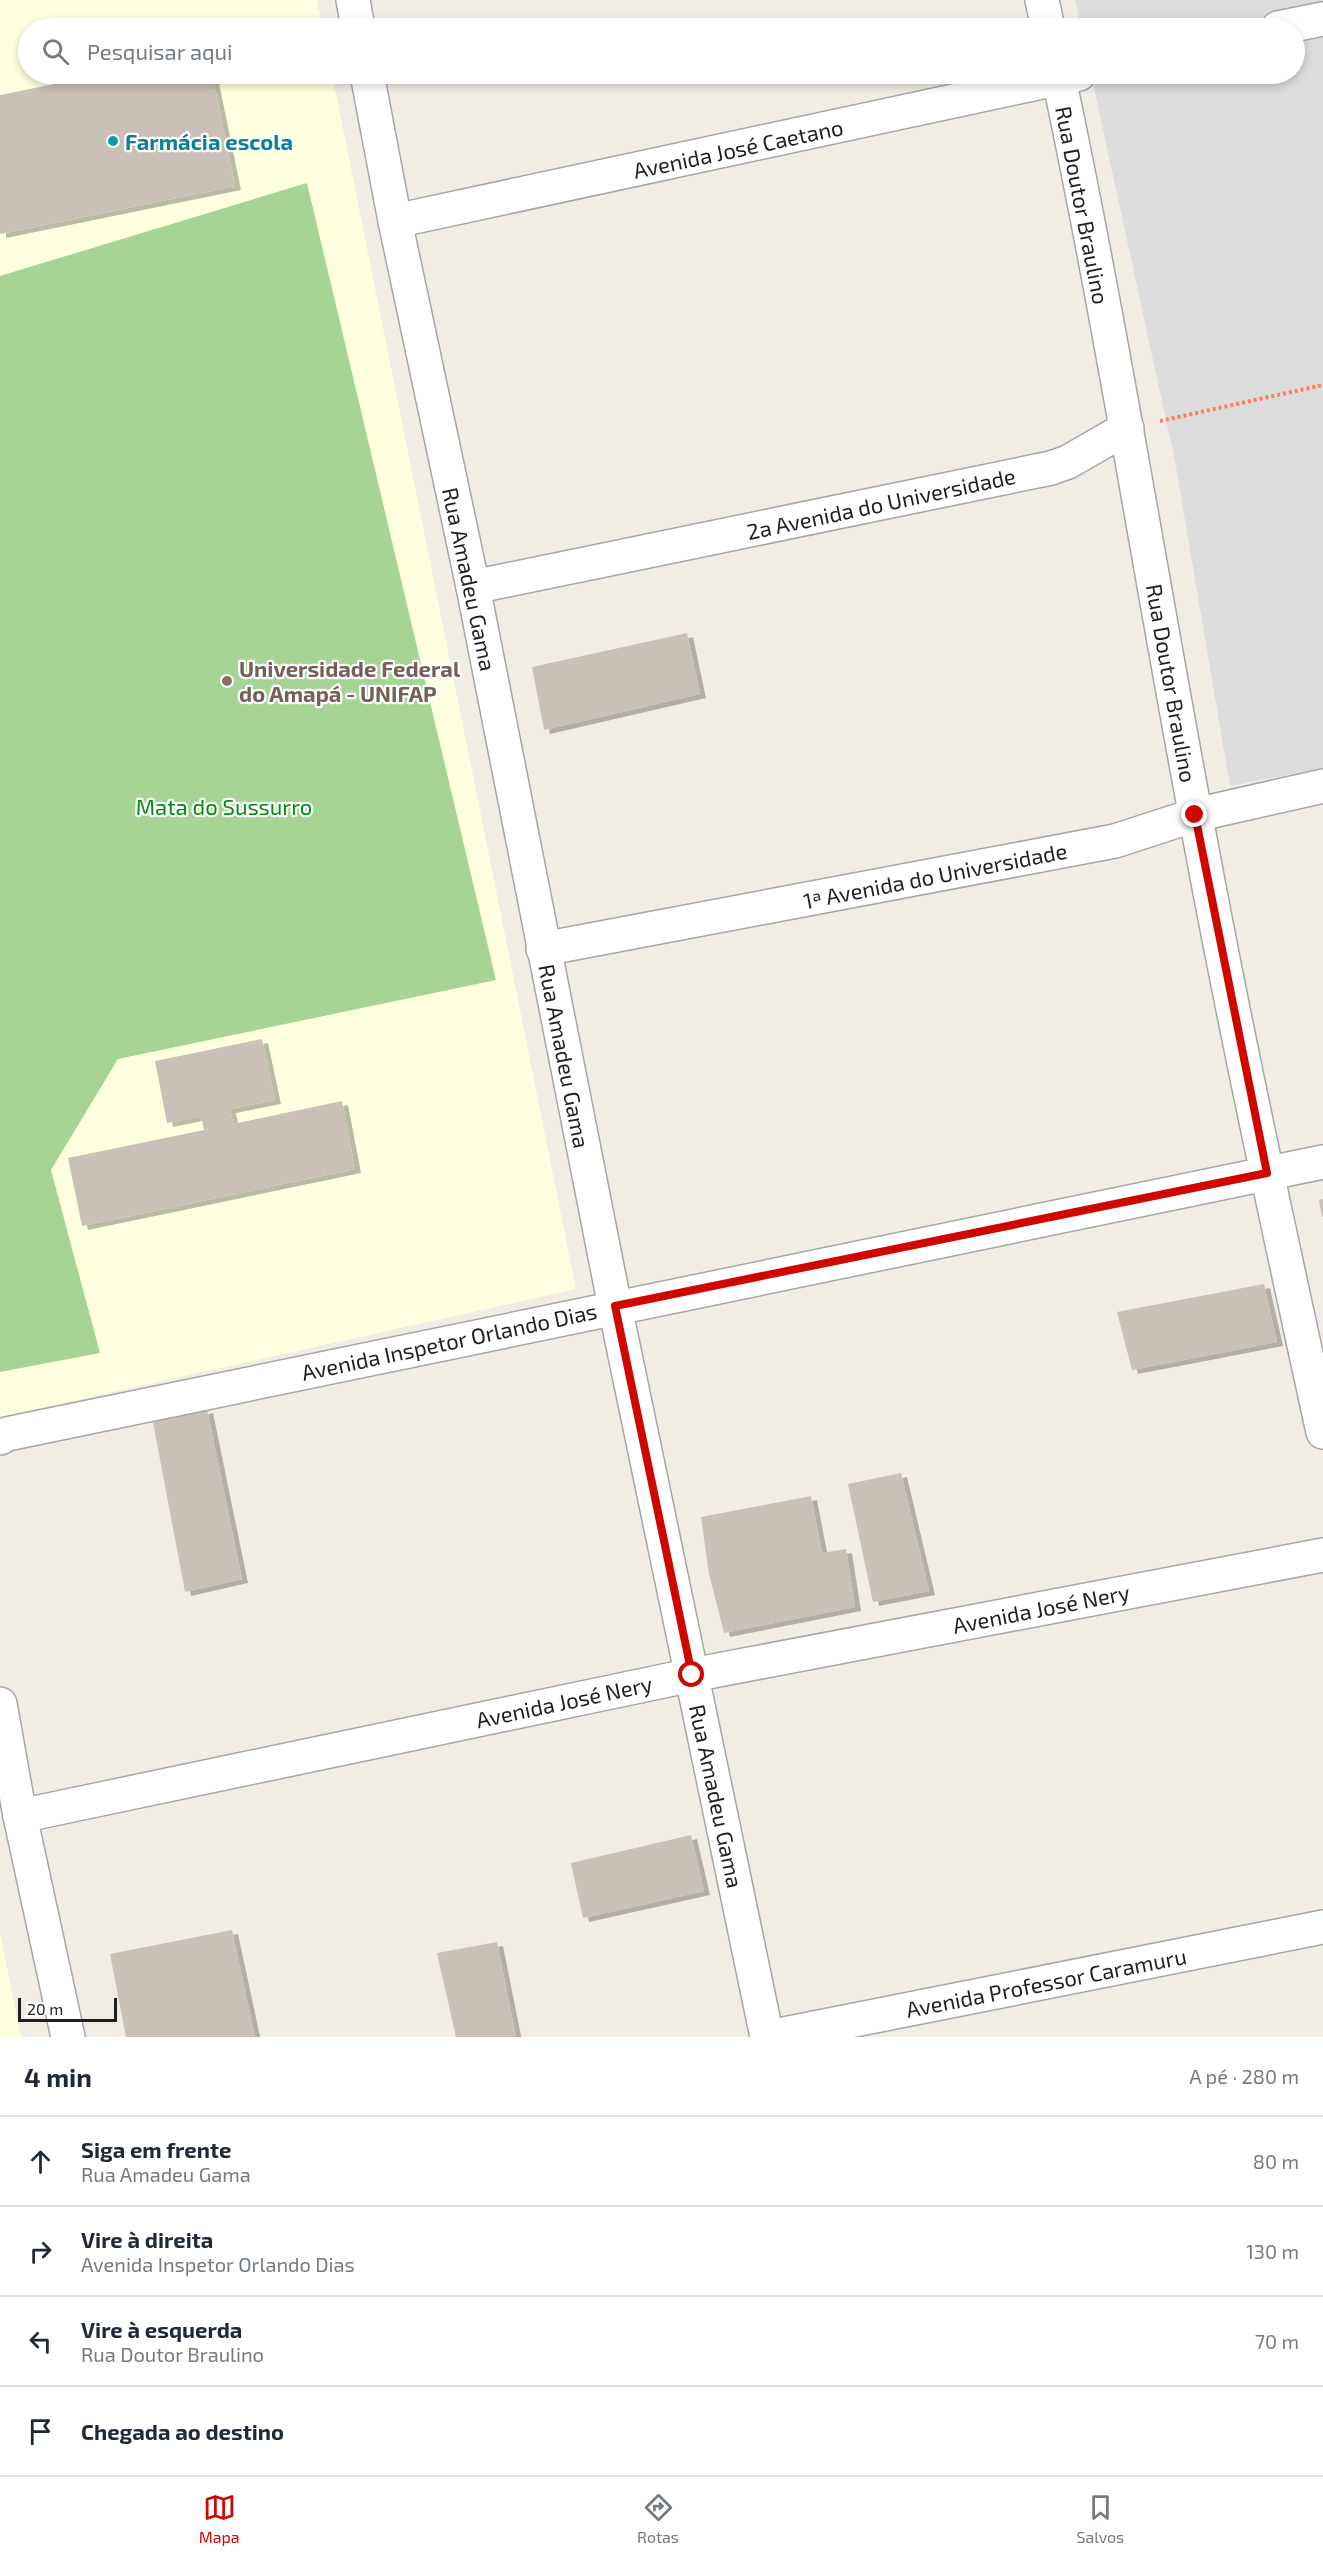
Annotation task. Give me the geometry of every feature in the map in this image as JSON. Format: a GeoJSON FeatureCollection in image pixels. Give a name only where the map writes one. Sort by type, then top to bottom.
{"type":"FeatureCollection","features":[{"type":"Feature","properties":{"kind":"street"},"geometry":{"type":"LineString","coordinates":[[353,0],[356,18]]}},
{"type":"Feature","properties":{"kind":"street"},"geometry":{"type":"LineString","coordinates":[[1042,0],[1046,18]]}},
{"type":"Feature","properties":{"kind":"street"},"geometry":{"type":"LineString","coordinates":[[1305,23],[1323,19]]}},
{"type":"Feature","properties":{"kind":"street","name":"Rua Amadeu Gama"},"geometry":{"type":"LineString","coordinates":[[369,84],[395,221],[473,587],[615,1306],[768,2037]]}},
{"type":"Feature","properties":{"kind":"street","name":"Avenida José Caetano"},"geometry":{"type":"LineString","coordinates":[[395,221],[1025,84]]}},
{"type":"Feature","properties":{"kind":"street","name":"Rua Doutor Braulino"},"geometry":{"type":"LineString","coordinates":[[1068,84],[1195,815],[1267,1173],[1323,1432]]}},
{"type":"Feature","properties":{"kind":"street","name":"2a Avenida do Universidade"},"geometry":{"type":"LineString","coordinates":[[473,587],[1052,468],[1068,462],[1126,428]]}},
{"type":"Feature","properties":{"kind":"street","name":"1ª Avenida do Universidade"},"geometry":{"type":"LineString","coordinates":[[543,949],[1115,841],[1195,815],[1323,786]]}},
{"type":"Feature","properties":{"kind":"street","name":"Avenida Inspetor Orlando Dias"},"geometry":{"type":"LineString","coordinates":[[0,1438],[7,1434],[615,1306],[1323,1162]]}},
{"type":"Feature","properties":{"kind":"street","name":"Avenida José Nery"},"geometry":{"type":"LineString","coordinates":[[20,1816],[692,1675],[1323,1555]]}},
{"type":"Feature","properties":{"kind":"street"},"geometry":{"type":"LineString","coordinates":[[0,1704],[20,1816],[68,2037]]}},
{"type":"Feature","properties":{"kind":"street","name":"Avenida Professor Caramuru"},"geometry":{"type":"LineString","coordinates":[[768,2037],[1323,1927]]}},
{"type":"Feature","properties":{"kind":"path"},"geometry":{"type":"LineString","coordinates":[[1126,428],[1323,385]]}},
{"type":"Feature","properties":{"kind":"shaded area","name":"Universidade Federal do Amapá - UNIFAP"},"geometry":{"type":"Polygon","coordinates":[[[0,0],[317,0],[321,18],[18,18],[18,84],[334,84],[576,1289],[0,1417],[0,0]]]}},
{"type":"Feature","properties":{"kind":"shaded area"},"geometry":{"type":"Polygon","coordinates":[[[1075,0],[1323,0],[1323,768],[1230,786],[1175,461],[1093,84],[1305,84],[1305,18],[1079,18],[1075,0]]]}},
{"type":"Feature","properties":{"kind":"shaded area"},"geometry":{"type":"Polygon","coordinates":[[[0,1933],[21,2037],[0,2037],[0,1933]]]}},
{"type":"Feature","properties":{"kind":"green space","name":"Mata do Sussurro"},"geometry":{"type":"Polygon","coordinates":[[[307,183],[496,980],[118,1059],[51,1170],[100,1353],[0,1372],[0,276],[307,183]]]}},
{"type":"Feature","properties":{"kind":"building","name":"Farmácia escola"},"geometry":{"type":"Polygon","coordinates":[[[54,84],[214,84],[235,186],[0,234],[0,95],[54,84]]]}},
{"type":"Feature","properties":{"kind":"building"},"geometry":{"type":"Polygon","coordinates":[[[687,633],[700,694],[544,730],[532,667],[687,633]]]}},
{"type":"Feature","properties":{"kind":"building"},"geometry":{"type":"Polygon","coordinates":[[[262,1039],[275,1100],[230,1109],[233,1124],[342,1101],[355,1169],[82,1226],[68,1158],[204,1130],[201,1116],[167,1123],[155,1061],[262,1039]]]}},
{"type":"Feature","properties":{"kind":"building"},"geometry":{"type":"Polygon","coordinates":[[[1323,1199],[1323,1217],[1322,1217],[1319,1200],[1323,1199]]]}},
{"type":"Feature","properties":{"kind":"building"},"geometry":{"type":"Polygon","coordinates":[[[1264,1284],[1277,1342],[1132,1370],[1117,1312],[1264,1284]]]}},
{"type":"Feature","properties":{"kind":"building"},"geometry":{"type":"Polygon","coordinates":[[[207,1409],[242,1579],[185,1592],[153,1422],[207,1409]]]}},
{"type":"Feature","properties":{"kind":"building"},"geometry":{"type":"Polygon","coordinates":[[[901,1473],[929,1591],[873,1602],[848,1484],[901,1473]]]}},
{"type":"Feature","properties":{"kind":"building"},"geometry":{"type":"Polygon","coordinates":[[[811,1496],[822,1553],[846,1549],[855,1607],[724,1633],[709,1574],[701,1517],[811,1496]]]}},
{"type":"Feature","properties":{"kind":"building"},"geometry":{"type":"Polygon","coordinates":[[[691,1835],[704,1891],[583,1918],[571,1863],[691,1835]]]}},
{"type":"Feature","properties":{"kind":"building"},"geometry":{"type":"Polygon","coordinates":[[[232,1930],[255,2037],[126,2037],[110,1954],[232,1930]]]}},
{"type":"Feature","properties":{"kind":"building"},"geometry":{"type":"Polygon","coordinates":[[[497,1942],[516,2037],[456,2037],[437,1953],[497,1942]]]}},
{"type":"Feature","properties":{"kind":"place","name":"Farmácia escola"},"geometry":{"type":"Point","coordinates":[113,141]}},
{"type":"Feature","properties":{"kind":"place","name":"Universidade Federal do Amapá - UNIFAP"},"geometry":{"type":"Point","coordinates":[227,681]}},
{"type":"Feature","properties":{"kind":"route"},"geometry":{"type":"LineString","coordinates":[[692,1675],[615,1306],[1267,1173],[1195,815]]}}]}
